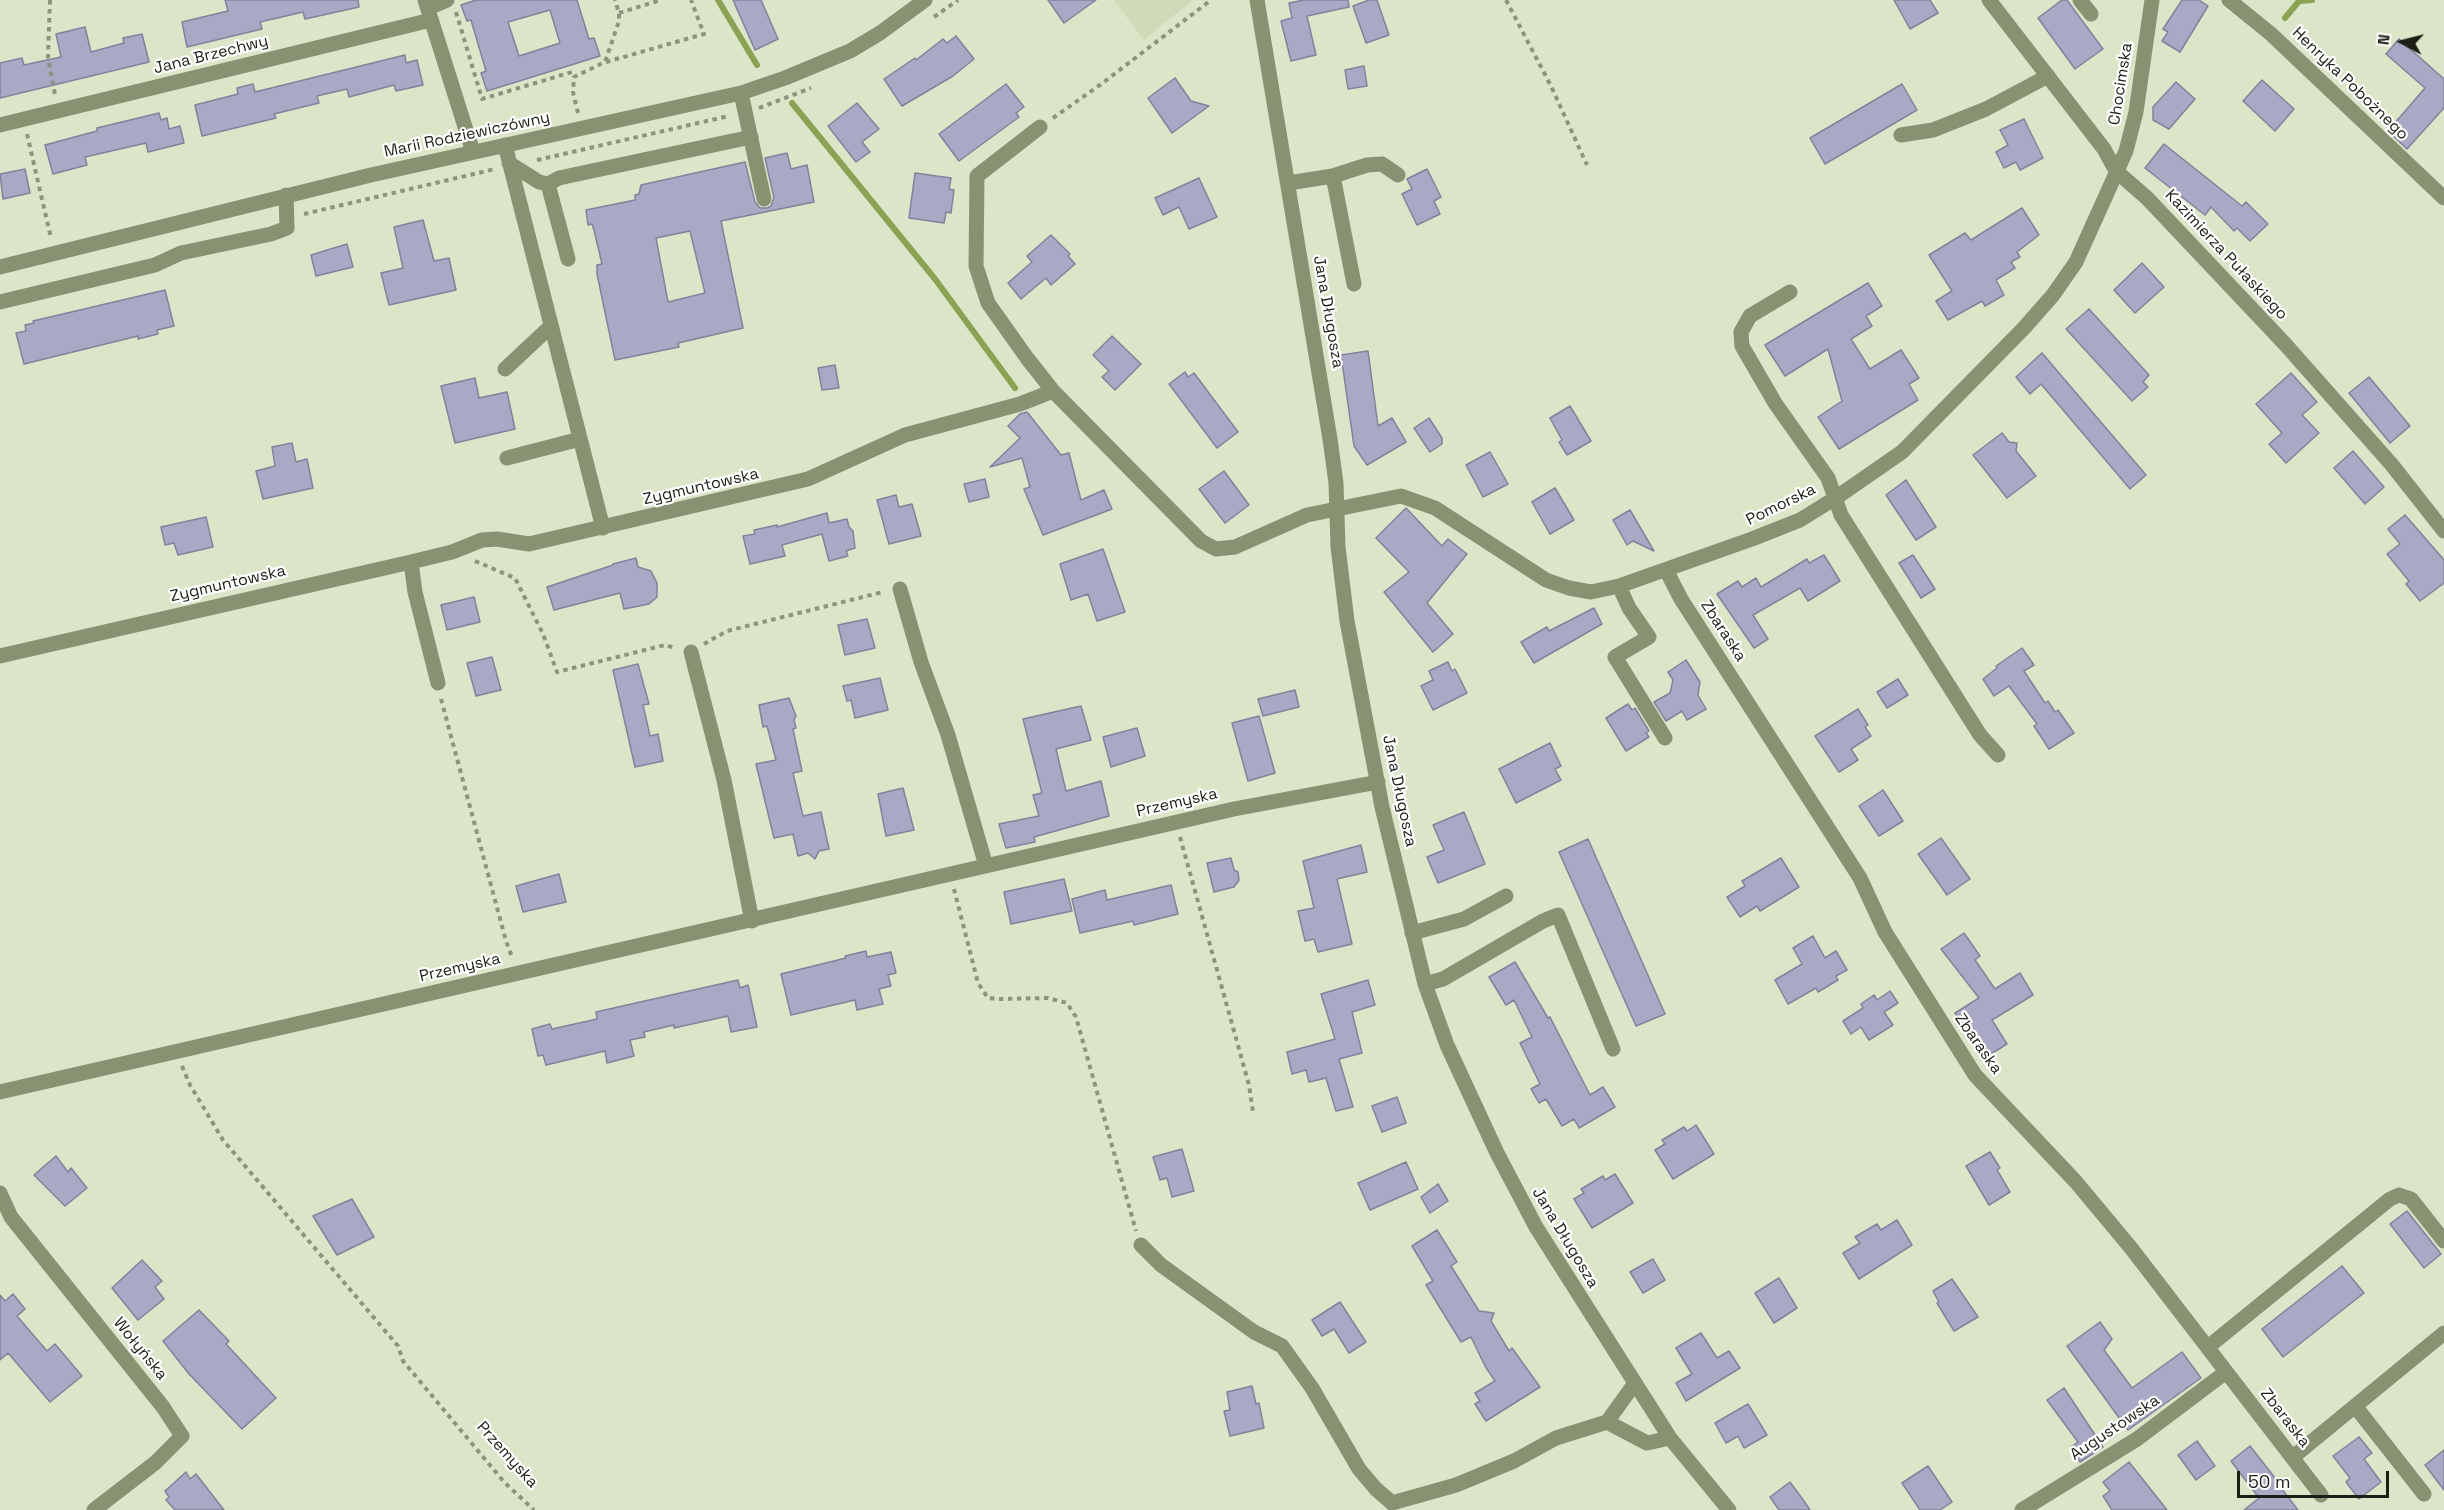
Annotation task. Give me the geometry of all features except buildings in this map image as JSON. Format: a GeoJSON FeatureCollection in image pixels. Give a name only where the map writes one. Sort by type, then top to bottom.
{"type":"FeatureCollection","features":[{"type":"Feature","properties":{"kind":"street","name":"Marii Rodziewiczówny"},"geometry":{"type":"LineString","coordinates":[[0,267],[286,195],[741,93],[785,78],[850,51],[880,33],[925,0]]}},
{"type":"Feature","properties":{"kind":"street","name":"Jana Długosza"},"geometry":{"type":"LineString","coordinates":[[1257,0],[1329,428],[1336,483],[1338,548],[1347,621],[1378,782],[1425,984],[1447,1045],[1518,1193],[1561,1269],[1670,1438],[1729,1510]]}},
{"type":"Feature","properties":{"kind":"street","name":"Kazimierza Pułaskiego"},"geometry":{"type":"LineString","coordinates":[[1989,0],[2104,149],[2116,171],[2154,205],[2285,344],[2384,456],[2444,531]]}},
{"type":"Feature","properties":{"kind":"street"},"geometry":{"type":"LineString","coordinates":[[2080,0],[2091,14]]}},
{"type":"Feature","properties":{"kind":"street","name":"Chocimska"},"geometry":{"type":"LineString","coordinates":[[2116,171],[2132,134],[2152,0]]}},
{"type":"Feature","properties":{"kind":"street","name":"Henryka Pobożnego"},"geometry":{"type":"LineString","coordinates":[[2229,0],[2271,34],[2444,198]]}},
{"type":"Feature","properties":{"kind":"street","name":"Jana Brzechwy"},"geometry":{"type":"LineString","coordinates":[[0,125],[58,112],[428,9],[451,6]]}},
{"type":"Feature","properties":{"kind":"street"},"geometry":{"type":"LineString","coordinates":[[428,9],[473,152]]}},
{"type":"Feature","properties":{"kind":"street"},"geometry":{"type":"LineString","coordinates":[[1901,135],[1933,130],[1986,109],[2048,76]]}},
{"type":"Feature","properties":{"kind":"street"},"geometry":{"type":"LineString","coordinates":[[741,93],[764,199]]}},
{"type":"Feature","properties":{"kind":"street"},"geometry":{"type":"LineString","coordinates":[[1040,127],[977,176],[976,266],[988,303],[1027,358],[1053,391],[1201,541],[1216,549],[1235,547],[1307,515],[1337,508]]}},
{"type":"Feature","properties":{"kind":"street"},"geometry":{"type":"LineString","coordinates":[[509,163],[539,182],[548,184],[559,178],[751,137]]}},
{"type":"Feature","properties":{"kind":"street"},"geometry":{"type":"LineString","coordinates":[[504,145],[603,528]]}},
{"type":"Feature","properties":{"kind":"street"},"geometry":{"type":"LineString","coordinates":[[1288,183],[1333,176],[1367,165],[1382,164],[1398,175]]}},
{"type":"Feature","properties":{"kind":"street","name":"Pomorska"},"geometry":{"type":"LineString","coordinates":[[1337,508],[1394,497],[1417,500],[1435,508],[1546,580],[1558,586],[1591,592],[1619,586],[1666,570],[1800,520],[1902,452],[1959,396],[2053,295],[2076,262],[2111,187],[2116,171]]}},
{"type":"Feature","properties":{"kind":"street"},"geometry":{"type":"LineString","coordinates":[[1333,176],[1354,284]]}},
{"type":"Feature","properties":{"kind":"street"},"geometry":{"type":"LineString","coordinates":[[548,184],[568,259]]}},
{"type":"Feature","properties":{"kind":"street"},"geometry":{"type":"LineString","coordinates":[[0,302],[155,265],[181,254],[271,234],[287,228],[286,195]]}},
{"type":"Feature","properties":{"kind":"street"},"geometry":{"type":"LineString","coordinates":[[1790,292],[1750,316],[1741,332],[1742,346],[1775,403],[1828,478],[1842,515],[1854,535],[1980,735],[1998,755]]}},
{"type":"Feature","properties":{"kind":"street"},"geometry":{"type":"LineString","coordinates":[[505,369],[551,326]]}},
{"type":"Feature","properties":{"kind":"street","name":"Zygmuntowska"},"geometry":{"type":"LineString","coordinates":[[1,653],[411,562],[452,552],[482,540],[497,539],[529,544],[808,479],[905,435],[1020,404],[1053,391]]}},
{"type":"Feature","properties":{"kind":"street"},"geometry":{"type":"LineString","coordinates":[[507,458],[580,439]]}},
{"type":"Feature","properties":{"kind":"street"},"geometry":{"type":"LineString","coordinates":[[411,562],[419,611],[438,683]]}},
{"type":"Feature","properties":{"kind":"street","name":"Zbaraska"},"geometry":{"type":"LineString","coordinates":[[1666,570],[1681,599],[1860,878],[1885,932],[1975,1075],[2076,1182],[2208,1347],[2321,1495]]}},
{"type":"Feature","properties":{"kind":"street"},"geometry":{"type":"LineString","coordinates":[[1619,586],[1629,608],[1649,636],[1615,657],[1665,738]]}},
{"type":"Feature","properties":{"kind":"street"},"geometry":{"type":"LineString","coordinates":[[900,589],[921,662],[958,768],[986,866]]}},
{"type":"Feature","properties":{"kind":"street"},"geometry":{"type":"LineString","coordinates":[[691,652],[724,780],[753,921]]}},
{"type":"Feature","properties":{"kind":"street","name":"Przemyska"},"geometry":{"type":"LineString","coordinates":[[0,1092],[753,921],[1176,822],[1378,782]]}},
{"type":"Feature","properties":{"kind":"street"},"geometry":{"type":"LineString","coordinates":[[1412,933],[1464,919],[1506,896]]}},
{"type":"Feature","properties":{"kind":"street"},"geometry":{"type":"LineString","coordinates":[[1425,984],[1443,979],[1557,915],[1612,1049]]}},
{"type":"Feature","properties":{"kind":"street","name":"Wołyńska"},"geometry":{"type":"LineString","coordinates":[[0,1193],[11,1216],[163,1407],[182,1436],[155,1463],[94,1510]]}},
{"type":"Feature","properties":{"kind":"street"},"geometry":{"type":"LineString","coordinates":[[2208,1347],[2390,1199],[2399,1195],[2411,1199],[2444,1241]]}},
{"type":"Feature","properties":{"kind":"street"},"geometry":{"type":"LineString","coordinates":[[1141,1245],[1161,1265],[1254,1332],[1282,1346],[1312,1388],[1359,1469],[1390,1506],[1456,1485],[1514,1461],[1556,1438],[1606,1422],[1635,1383]]}},
{"type":"Feature","properties":{"kind":"street"},"geometry":{"type":"LineString","coordinates":[[2293,1457],[2444,1334]]}},
{"type":"Feature","properties":{"kind":"street","name":"Augustowska"},"geometry":{"type":"LineString","coordinates":[[2022,1510],[2137,1439],[2226,1372]]}},
{"type":"Feature","properties":{"kind":"street"},"geometry":{"type":"LineString","coordinates":[[2355,1406],[2424,1494]]}},
{"type":"Feature","properties":{"kind":"street"},"geometry":{"type":"LineString","coordinates":[[1606,1422],[1647,1443],[1670,1438]]}},
{"type":"Feature","properties":{"kind":"path"},"geometry":{"type":"LineString","coordinates":[[50,0],[48,57],[58,112]]}},
{"type":"Feature","properties":{"kind":"path"},"geometry":{"type":"LineString","coordinates":[[605,62],[619,21],[615,0]]}},
{"type":"Feature","properties":{"kind":"path"},"geometry":{"type":"LineString","coordinates":[[619,13],[661,0]]}},
{"type":"Feature","properties":{"kind":"path"},"geometry":{"type":"LineString","coordinates":[[574,77],[605,62],[704,34],[691,0]]}},
{"type":"Feature","properties":{"kind":"path"},"geometry":{"type":"LineString","coordinates":[[1040,127],[1100,85],[1211,0]]}},
{"type":"Feature","properties":{"kind":"path"},"geometry":{"type":"LineString","coordinates":[[1506,0],[1551,86],[1587,165]]}},
{"type":"Feature","properties":{"kind":"path"},"geometry":{"type":"LineString","coordinates":[[451,6],[482,99],[572,72],[573,92],[581,128]]}},
{"type":"Feature","properties":{"kind":"path"},"geometry":{"type":"LineString","coordinates":[[24,120],[54,253]]}},
{"type":"Feature","properties":{"kind":"path"},"geometry":{"type":"LineString","coordinates":[[452,552],[515,578],[543,634],[557,672],[665,645],[691,652],[727,631],[900,589]]}},
{"type":"Feature","properties":{"kind":"path"},"geometry":{"type":"LineString","coordinates":[[438,683],[506,941],[519,973]]}},
{"type":"Feature","properties":{"kind":"path"},"geometry":{"type":"LineString","coordinates":[[1176,822],[1249,1085],[1253,1112]]}},
{"type":"Feature","properties":{"kind":"path"},"geometry":{"type":"LineString","coordinates":[[949,874],[978,983],[988,998],[1048,998],[1067,1003],[1076,1017],[1141,1245]]}},
{"type":"Feature","properties":{"kind":"path","name":"Przemyska"},"geometry":{"type":"LineString","coordinates":[[176,1051],[190,1085],[223,1140],[398,1346],[403,1361],[497,1473],[534,1510]]}},
{"type":"Feature","properties":{"kind":"shaded area"},"geometry":{"type":"Polygon","coordinates":[[[1114,0],[1193,0],[1144,40],[1114,0]]]}},
{"type":"Feature","properties":{"kind":"waterway"},"geometry":{"type":"LineString","coordinates":[[718,0],[757,65]]}},
{"type":"Feature","properties":{"kind":"waterway"},"geometry":{"type":"LineString","coordinates":[[2285,18],[2299,1],[2312,0]]}},
{"type":"Feature","properties":{"kind":"waterway"},"geometry":{"type":"LineString","coordinates":[[792,103],[935,279],[1015,388]]}}]}
